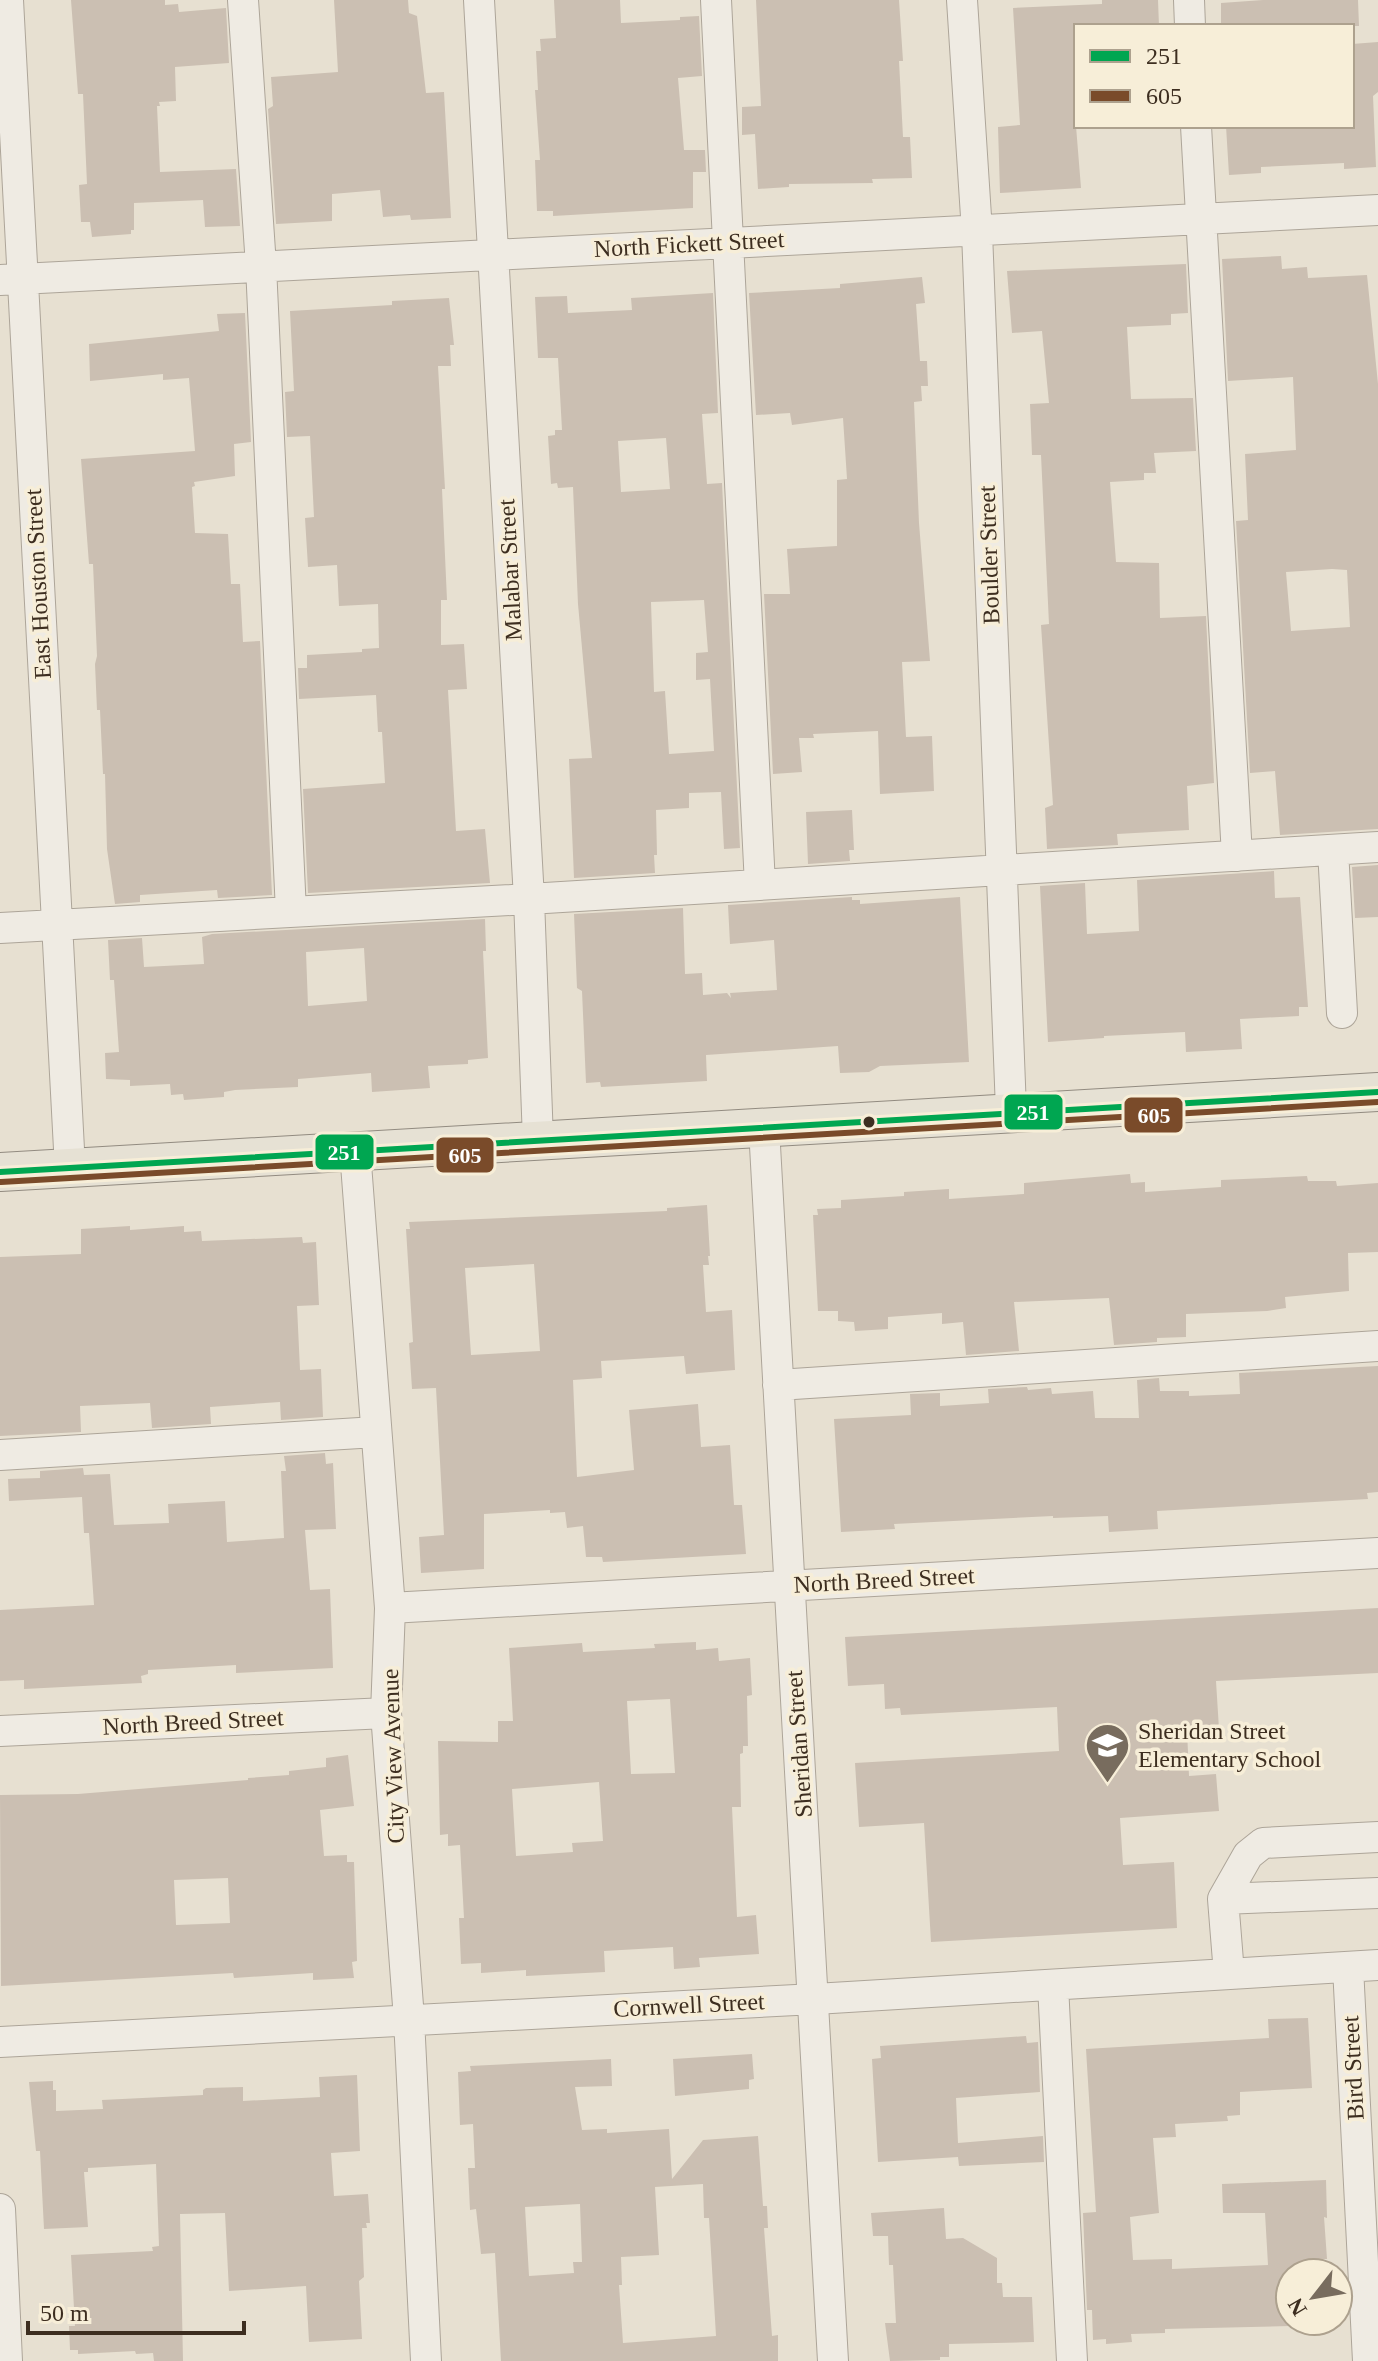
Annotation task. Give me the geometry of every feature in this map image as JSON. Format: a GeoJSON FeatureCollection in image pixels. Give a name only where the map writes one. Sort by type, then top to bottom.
{"type":"FeatureCollection","features":[{"type":"Feature","properties":{"kind":"main road"},"geometry":{"type":"LineString","coordinates":[[0,1172],[764,1128],[1011,1110],[1378,1092]]}},
{"type":"Feature","properties":{"kind":"street","name":"East Houston Street"},"geometry":{"type":"LineString","coordinates":[[8,0],[11,280],[57,924],[70,1168]]}},
{"type":"Feature","properties":{"kind":"street"},"geometry":{"type":"LineString","coordinates":[[243,0],[261,266],[291,912]]}},
{"type":"Feature","properties":{"kind":"street","name":"Malabar Street"},"geometry":{"type":"LineString","coordinates":[[479,0],[529,899],[538,1140]]}},
{"type":"Feature","properties":{"kind":"street"},"geometry":{"type":"LineString","coordinates":[[716,0],[760,885]]}},
{"type":"Feature","properties":{"kind":"street","name":"Boulder Street"},"geometry":{"type":"LineString","coordinates":[[962,0],[977,232],[1011,1110]]}},
{"type":"Feature","properties":{"kind":"street"},"geometry":{"type":"LineString","coordinates":[[1189,0],[1190,24]]}},
{"type":"Feature","properties":{"kind":"street"},"geometry":{"type":"LineString","coordinates":[[1196,128],[1237,856]]}},
{"type":"Feature","properties":{"kind":"street","name":"North Fickett Street"},"geometry":{"type":"LineString","coordinates":[[11,280],[1378,210]]}},
{"type":"Feature","properties":{"kind":"street"},"geometry":{"type":"LineString","coordinates":[[0,928],[1378,847]]}},
{"type":"Feature","properties":{"kind":"street"},"geometry":{"type":"LineString","coordinates":[[1333,850],[1342,1013]]}},
{"type":"Feature","properties":{"kind":"street","name":"Sheridan Street"},"geometry":{"type":"LineString","coordinates":[[764,1128],[833,2361]]}},
{"type":"Feature","properties":{"kind":"street","name":"City View Avenue"},"geometry":{"type":"LineString","coordinates":[[355,1151],[390,1608],[386,1713],[409,2019],[426,2361]]}},
{"type":"Feature","properties":{"kind":"street"},"geometry":{"type":"LineString","coordinates":[[778,1385],[1378,1346]]}},
{"type":"Feature","properties":{"kind":"street"},"geometry":{"type":"LineString","coordinates":[[0,1455],[376,1432]]}},
{"type":"Feature","properties":{"kind":"street","name":"North Breed Street"},"geometry":{"type":"LineString","coordinates":[[390,1608],[1378,1553]]}},
{"type":"Feature","properties":{"kind":"street","name":"North Breed Street"},"geometry":{"type":"LineString","coordinates":[[0,1731],[386,1713]]}},
{"type":"Feature","properties":{"kind":"street"},"geometry":{"type":"LineString","coordinates":[[1229,1974],[1223,1899],[1248,1855],[1263,1843],[1378,1837]]}},
{"type":"Feature","properties":{"kind":"street"},"geometry":{"type":"LineString","coordinates":[[1223,1899],[1378,1893]]}},
{"type":"Feature","properties":{"kind":"street","name":"Cornwell Street"},"geometry":{"type":"LineString","coordinates":[[0,2042],[815,1999],[1363,1966]]}},
{"type":"Feature","properties":{"kind":"street","name":"Bird Street"},"geometry":{"type":"LineString","coordinates":[[1363,1966],[1368,2361]]}},
{"type":"Feature","properties":{"kind":"street"},"geometry":{"type":"LineString","coordinates":[[1053,1985],[1072,2361]]}},
{"type":"Feature","properties":{"kind":"street"},"geometry":{"type":"LineString","coordinates":[[0,2209],[7,2361]]}},
{"type":"Feature","properties":{"kind":"building"},"geometry":{"type":"Polygon","coordinates":[[[71,0],[165,0],[165,5],[178,4],[179,12],[226,8],[229,63],[175,67],[176,101],[159,102],[160,106],[157,106],[160,172],[236,169],[240,226],[205,227],[203,200],[134,203],[134,230],[131,234],[92,237],[90,222],[81,222],[79,185],[87,184],[83,94],[78,94],[71,0]]]}},
{"type":"Feature","properties":{"kind":"building"},"geometry":{"type":"Polygon","coordinates":[[[334,0],[408,0],[409,13],[417,16],[426,93],[444,92],[451,218],[411,220],[410,215],[383,217],[380,190],[332,194],[332,221],[276,224],[268,109],[273,106],[271,77],[338,72],[334,0]]]}},
{"type":"Feature","properties":{"kind":"building"},"geometry":{"type":"Polygon","coordinates":[[[554,0],[620,0],[621,23],[699,16],[702,76],[678,78],[684,150],[705,150],[706,172],[693,172],[693,208],[553,216],[553,211],[537,211],[535,160],[540,160],[535,90],[538,90],[536,51],[541,51],[540,39],[556,38],[554,0]]]}},
{"type":"Feature","properties":{"kind":"building"},"geometry":{"type":"Polygon","coordinates":[[[756,0],[899,0],[903,137],[910,137],[912,178],[872,179],[873,183],[789,184],[789,187],[758,189],[755,134],[742,135],[742,107],[761,106],[756,0]]]}},
{"type":"Feature","properties":{"kind":"building"},"geometry":{"type":"Polygon","coordinates":[[[1102,0],[1158,0],[1159,24],[1074,24],[1074,128],[1081,188],[1000,193],[998,127],[1020,125],[1013,8],[1102,4],[1102,0]]]}},
{"type":"Feature","properties":{"kind":"building"},"geometry":{"type":"Polygon","coordinates":[[[1358,0],[1359,26],[1221,24],[1221,3],[1358,0]]]}},
{"type":"Feature","properties":{"kind":"building"},"geometry":{"type":"Polygon","coordinates":[[[1378,42],[1378,92],[1373,96],[1376,167],[1344,169],[1344,163],[1261,167],[1261,173],[1229,175],[1226,128],[1354,128],[1354,44],[1378,42]]]}},
{"type":"Feature","properties":{"kind":"building"},"geometry":{"type":"Polygon","coordinates":[[[1281,256],[1282,269],[1307,267],[1308,278],[1367,275],[1378,384],[1378,829],[1280,835],[1275,771],[1250,773],[1236,521],[1248,520],[1245,454],[1296,450],[1293,377],[1228,381],[1222,259],[1281,256]],[[1347,570],[1286,572],[1291,631],[1350,627],[1347,570]]]}},
{"type":"Feature","properties":{"kind":"building"},"geometry":{"type":"Polygon","coordinates":[[[1186,264],[1188,313],[1171,314],[1171,325],[1127,327],[1131,399],[1193,398],[1196,451],[1154,453],[1156,473],[1144,473],[1144,480],[1110,482],[1116,562],[1159,563],[1160,618],[1206,616],[1214,783],[1187,786],[1189,830],[1117,834],[1118,845],[1047,849],[1045,808],[1053,805],[1041,625],[1049,624],[1041,455],[1032,455],[1030,404],[1049,403],[1042,331],[1012,333],[1007,271],[1186,264]]]}},
{"type":"Feature","properties":{"kind":"building"},"geometry":{"type":"Polygon","coordinates":[[[922,277],[925,303],[916,304],[920,361],[927,361],[928,386],[921,386],[922,401],[914,402],[919,523],[930,661],[902,662],[906,737],[932,736],[934,791],[880,794],[878,731],[813,734],[814,738],[799,738],[802,772],[773,774],[764,594],[790,594],[787,549],[837,546],[837,480],[847,479],[843,418],[792,425],[790,413],[756,415],[749,293],[840,288],[840,284],[922,277]]]}},
{"type":"Feature","properties":{"kind":"building"},"geometry":{"type":"Polygon","coordinates":[[[713,293],[718,413],[702,414],[707,484],[722,483],[740,848],[724,849],[721,792],[689,793],[689,808],[656,810],[655,873],[574,878],[569,759],[592,758],[578,604],[573,487],[558,488],[557,483],[551,484],[548,436],[555,435],[555,430],[562,430],[558,358],[538,358],[535,297],[567,296],[568,313],[632,310],[631,298],[713,293]],[[666,438],[618,441],[621,492],[670,489],[666,438]],[[704,600],[651,602],[654,692],[665,691],[669,754],[714,751],[710,679],[696,680],[696,653],[708,652],[704,600]]]}},
{"type":"Feature","properties":{"kind":"building"},"geometry":{"type":"Polygon","coordinates":[[[449,298],[454,345],[450,345],[451,366],[438,366],[447,600],[441,600],[441,645],[464,644],[467,689],[448,690],[456,831],[485,829],[490,883],[308,893],[303,789],[385,783],[376,695],[299,699],[298,668],[307,668],[307,655],[379,648],[378,604],[339,606],[337,565],[308,567],[305,518],[314,517],[310,436],[287,437],[285,392],[294,391],[290,311],[449,298]]]}},
{"type":"Feature","properties":{"kind":"building"},"geometry":{"type":"Polygon","coordinates":[[[245,313],[251,442],[234,444],[235,476],[194,482],[195,486],[192,487],[195,533],[228,534],[231,584],[240,584],[243,642],[260,641],[272,895],[218,898],[217,890],[140,895],[140,902],[115,904],[107,849],[100,710],[97,710],[93,564],[89,564],[81,459],[195,451],[189,378],[163,380],[163,374],[90,381],[89,344],[219,331],[217,314],[245,313]]]}},
{"type":"Feature","properties":{"kind":"building"},"geometry":{"type":"Polygon","coordinates":[[[852,810],[854,850],[849,850],[850,861],[808,864],[806,812],[852,810]]]}},
{"type":"Feature","properties":{"kind":"building"},"geometry":{"type":"Polygon","coordinates":[[[1378,865],[1378,917],[1355,918],[1352,867],[1378,865]]]}},
{"type":"Feature","properties":{"kind":"building"},"geometry":{"type":"Polygon","coordinates":[[[1274,871],[1275,898],[1300,897],[1308,1007],[1299,1007],[1299,1016],[1240,1019],[1242,1049],[1186,1052],[1185,1032],[1048,1042],[1040,886],[1085,883],[1087,934],[1139,931],[1137,880],[1274,871]]]}},
{"type":"Feature","properties":{"kind":"building"},"geometry":{"type":"Polygon","coordinates":[[[852,897],[852,900],[860,900],[860,904],[960,897],[969,1062],[880,1066],[869,1072],[840,1073],[838,1046],[706,1055],[707,1081],[601,1087],[600,1082],[586,1083],[582,991],[577,988],[574,914],[683,908],[685,974],[702,973],[703,995],[727,993],[731,998],[730,993],[777,990],[774,940],[730,944],[728,905],[852,897]]]}},
{"type":"Feature","properties":{"kind":"building"},"geometry":{"type":"Polygon","coordinates":[[[485,919],[486,951],[483,951],[488,1058],[468,1060],[468,1064],[428,1066],[430,1088],[372,1092],[371,1073],[298,1079],[298,1087],[235,1090],[224,1092],[224,1097],[184,1100],[183,1094],[171,1095],[170,1084],[130,1086],[130,1080],[106,1079],[105,1053],[119,1052],[108,940],[142,938],[144,967],[204,964],[202,937],[485,919]],[[364,948],[306,952],[308,1006],[367,1001],[364,948]]]}},
{"type":"Feature","properties":{"kind":"building"},"geometry":{"type":"Polygon","coordinates":[[[1130,1174],[1131,1183],[1145,1182],[1145,1192],[1221,1187],[1221,1180],[1307,1176],[1308,1181],[1336,1181],[1337,1186],[1378,1183],[1378,1252],[1348,1253],[1349,1291],[1285,1297],[1286,1308],[1267,1311],[1186,1314],[1186,1337],[1157,1338],[1157,1342],[1114,1345],[1109,1298],[1014,1302],[1019,1351],[966,1355],[963,1322],[942,1324],[942,1313],[888,1317],[888,1329],[855,1331],[854,1322],[838,1321],[838,1311],[818,1311],[813,1215],[818,1215],[817,1209],[841,1208],[841,1200],[904,1196],[904,1192],[949,1189],[949,1199],[1024,1194],[1024,1183],[1130,1174]]]}},
{"type":"Feature","properties":{"kind":"building"},"geometry":{"type":"Polygon","coordinates":[[[707,1205],[710,1256],[709,1265],[703,1265],[706,1312],[732,1310],[735,1370],[686,1374],[684,1356],[601,1361],[602,1378],[573,1380],[577,1477],[634,1470],[629,1410],[698,1404],[701,1447],[730,1445],[734,1505],[742,1505],[746,1554],[603,1562],[602,1557],[586,1557],[583,1526],[567,1528],[565,1512],[550,1513],[550,1510],[484,1514],[484,1569],[421,1573],[419,1537],[444,1535],[436,1388],[412,1389],[409,1343],[413,1342],[406,1229],[410,1229],[409,1222],[667,1211],[667,1208],[707,1205]],[[534,1264],[465,1268],[471,1355],[540,1351],[534,1264]]]}},
{"type":"Feature","properties":{"kind":"building"},"geometry":{"type":"Polygon","coordinates":[[[130,1226],[130,1230],[184,1226],[184,1232],[201,1231],[202,1241],[302,1237],[303,1243],[316,1242],[319,1305],[297,1306],[300,1370],[321,1369],[323,1417],[281,1420],[280,1402],[210,1407],[211,1424],[152,1428],[150,1403],[80,1406],[81,1432],[0,1436],[0,1257],[81,1254],[81,1229],[130,1226]]]}},
{"type":"Feature","properties":{"kind":"building"},"geometry":{"type":"Polygon","coordinates":[[[1378,1366],[1378,1492],[1367,1493],[1368,1499],[1157,1511],[1158,1529],[1109,1532],[1108,1516],[1053,1516],[894,1524],[895,1529],[841,1532],[834,1419],[911,1415],[910,1394],[940,1393],[940,1406],[989,1403],[988,1389],[1051,1388],[1052,1394],[1093,1391],[1095,1418],[1139,1418],[1137,1380],[1159,1378],[1160,1391],[1189,1391],[1189,1396],[1240,1394],[1239,1373],[1378,1366]]]}},
{"type":"Feature","properties":{"kind":"building"},"geometry":{"type":"Polygon","coordinates":[[[325,1453],[326,1464],[333,1463],[336,1529],[305,1530],[310,1590],[330,1589],[333,1668],[236,1673],[236,1665],[148,1670],[148,1674],[141,1676],[142,1683],[24,1689],[24,1680],[0,1681],[0,1610],[94,1605],[89,1533],[84,1533],[82,1497],[9,1501],[8,1479],[40,1478],[40,1471],[83,1468],[84,1475],[110,1474],[114,1525],[169,1523],[168,1504],[225,1501],[227,1542],[284,1538],[281,1471],[286,1471],[284,1456],[325,1453]]]}},
{"type":"Feature","properties":{"kind":"building"},"geometry":{"type":"Polygon","coordinates":[[[1378,1608],[1378,1673],[1216,1681],[1219,1729],[1187,1730],[1189,1776],[1216,1774],[1219,1811],[1120,1818],[1123,1865],[1174,1862],[1177,1928],[931,1942],[924,1823],[859,1827],[855,1763],[1059,1751],[1057,1707],[901,1715],[900,1708],[885,1709],[884,1684],[848,1686],[845,1637],[1378,1608]]]}},
{"type":"Feature","properties":{"kind":"building"},"geometry":{"type":"Polygon","coordinates":[[[696,1642],[696,1650],[718,1648],[719,1661],[750,1658],[752,1695],[747,1696],[748,1746],[743,1746],[743,1753],[740,1754],[741,1807],[732,1807],[737,1917],[756,1915],[759,1954],[699,1958],[700,1967],[674,1969],[673,1947],[604,1951],[605,1972],[526,1976],[526,1970],[481,1973],[481,1963],[461,1964],[459,1918],[464,1918],[460,1845],[448,1846],[448,1834],[440,1835],[438,1741],[498,1742],[498,1721],[513,1721],[509,1648],[582,1643],[583,1652],[655,1648],[654,1644],[696,1642]],[[670,1699],[627,1701],[631,1774],[675,1773],[670,1699]],[[599,1782],[512,1789],[516,1856],[573,1852],[572,1843],[603,1841],[599,1782]]]}},
{"type":"Feature","properties":{"kind":"building"},"geometry":{"type":"Polygon","coordinates":[[[348,1755],[354,1806],[320,1810],[324,1856],[347,1855],[347,1862],[354,1862],[357,1961],[352,1962],[354,1978],[313,1980],[313,1973],[234,1978],[233,1973],[1,1986],[0,1795],[78,1794],[248,1780],[326,1767],[326,1758],[348,1755]],[[228,1878],[174,1880],[176,1925],[230,1923],[228,1878]]]}},
{"type":"Feature","properties":{"kind":"building"},"geometry":{"type":"Polygon","coordinates":[[[1308,2018],[1312,2088],[1240,2092],[1240,2115],[1227,2116],[1228,2121],[1175,2124],[1176,2137],[1153,2138],[1159,2213],[1130,2217],[1133,2260],[1172,2259],[1172,2269],[1268,2265],[1265,2213],[1223,2213],[1222,2184],[1326,2180],[1327,2218],[1324,2217],[1327,2257],[1274,2257],[1274,2326],[1165,2329],[1165,2333],[1131,2334],[1132,2342],[1106,2344],[1106,2339],[1093,2340],[1092,2310],[1087,2310],[1083,2213],[1096,2212],[1086,2049],[1269,2038],[1268,2019],[1308,2018]]]}},
{"type":"Feature","properties":{"kind":"building"},"geometry":{"type":"Polygon","coordinates":[[[1026,2036],[1027,2043],[1038,2042],[1040,2092],[956,2098],[958,2143],[1043,2136],[1044,2162],[959,2166],[958,2157],[878,2162],[872,2059],[881,2058],[880,2046],[1026,2036]]]}},
{"type":"Feature","properties":{"kind":"building"},"geometry":{"type":"Polygon","coordinates":[[[752,2054],[754,2079],[749,2080],[749,2089],[675,2096],[673,2059],[752,2054]]]}},
{"type":"Feature","properties":{"kind":"building"},"geometry":{"type":"Polygon","coordinates":[[[611,2059],[612,2086],[575,2087],[582,2130],[607,2129],[607,2133],[669,2129],[672,2179],[703,2140],[758,2136],[763,2206],[767,2206],[768,2228],[764,2228],[772,2336],[778,2335],[778,2361],[501,2361],[495,2253],[481,2254],[476,2209],[470,2210],[468,2168],[475,2168],[473,2124],[460,2125],[458,2072],[471,2071],[470,2066],[611,2059]],[[703,2184],[655,2187],[659,2255],[621,2257],[622,2285],[619,2285],[623,2343],[716,2336],[709,2218],[704,2218],[703,2184]],[[580,2204],[525,2207],[529,2276],[574,2273],[573,2262],[582,2262],[580,2204]]]}},
{"type":"Feature","properties":{"kind":"building"},"geometry":{"type":"Polygon","coordinates":[[[357,2075],[360,2151],[331,2153],[334,2196],[368,2194],[370,2223],[366,2223],[367,2228],[362,2228],[364,2277],[359,2281],[362,2339],[309,2342],[306,2286],[229,2291],[225,2213],[180,2214],[183,2361],[154,2361],[153,2353],[136,2354],[135,2351],[78,2354],[78,2350],[70,2350],[69,2326],[75,2326],[71,2255],[153,2251],[152,2247],[159,2246],[156,2164],[88,2168],[88,2172],[84,2172],[88,2227],[44,2229],[40,2151],[36,2151],[29,2082],[53,2081],[56,2111],[103,2109],[102,2100],[203,2095],[206,2088],[243,2087],[243,2101],[320,2097],[319,2077],[357,2075]]]}},
{"type":"Feature","properties":{"kind":"building"},"geometry":{"type":"Polygon","coordinates":[[[944,2208],[946,2239],[963,2238],[997,2258],[997,2283],[1002,2283],[1003,2297],[1032,2297],[1034,2342],[949,2344],[949,2357],[940,2357],[940,2360],[890,2361],[885,2323],[896,2323],[893,2265],[889,2265],[888,2236],[873,2236],[871,2213],[944,2208]]]}},
{"type":"Feature","properties":{"kind":"transit line","name":"251"},"geometry":{"type":"LineString","coordinates":[[0,1172],[1378,1092]]}},
{"type":"Feature","properties":{"kind":"transit line","name":"605"},"geometry":{"type":"LineString","coordinates":[[1,1182],[1378,1102]]}},
{"type":"Feature","properties":{"kind":"place","name":"Sheridan Street Elementary School"},"geometry":{"type":"Point","coordinates":[1107,1784]}}]}
